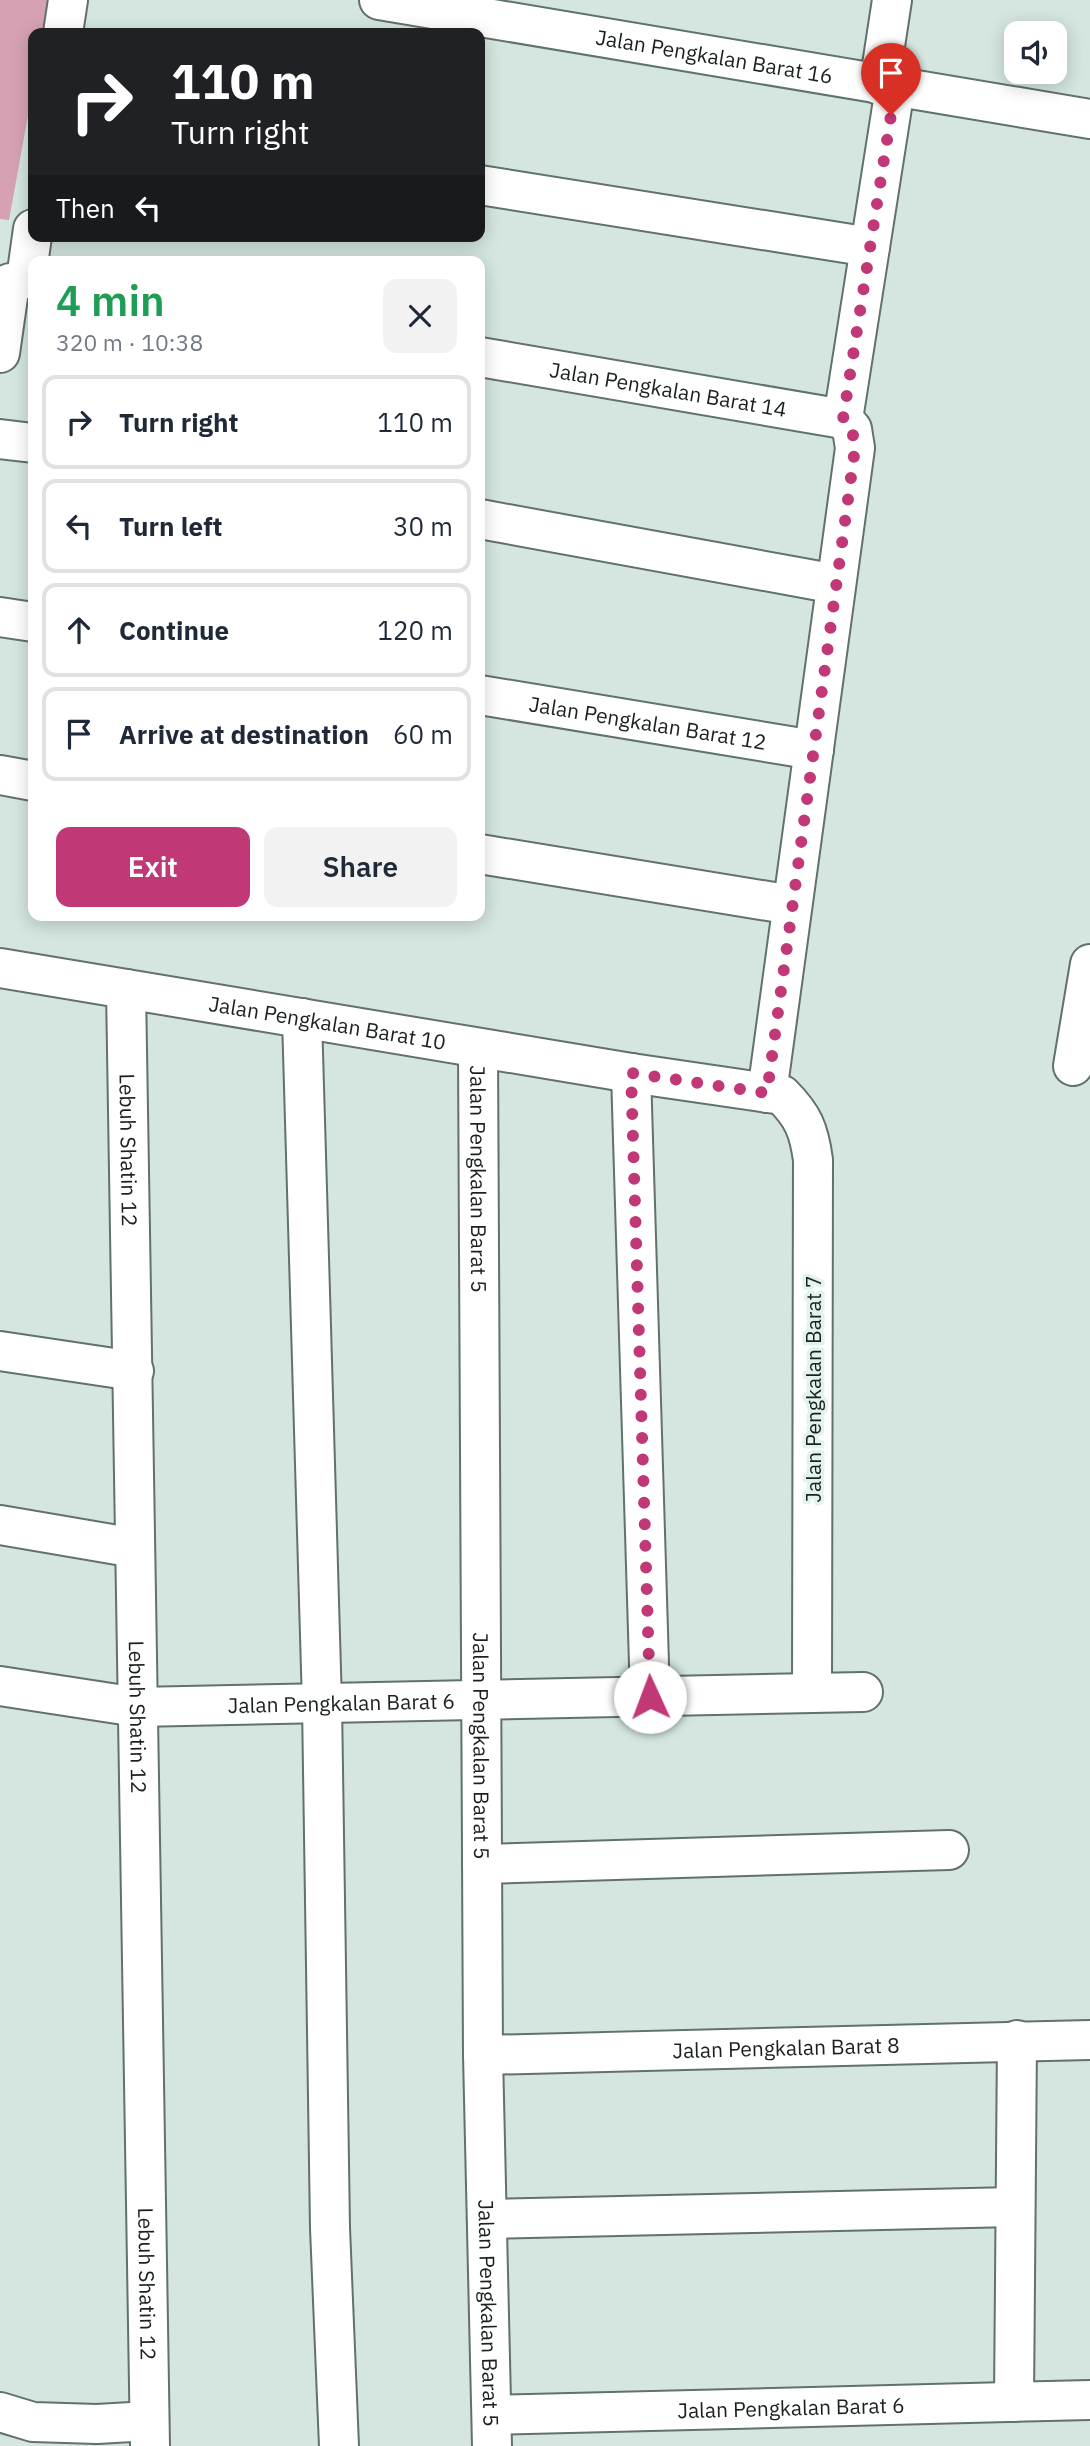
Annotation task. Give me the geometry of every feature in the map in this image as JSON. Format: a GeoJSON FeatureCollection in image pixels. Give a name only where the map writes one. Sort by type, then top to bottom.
{"type":"FeatureCollection","features":[{"type":"Feature","properties":{"kind":"street"},"geometry":{"type":"LineString","coordinates":[[64,28],[68,0]]}},
{"type":"Feature","properties":{"kind":"street","name":"Jalan Pengkalan Barat 16"},"geometry":{"type":"LineString","coordinates":[[379,0],[1090,119]]}},
{"type":"Feature","properties":{"kind":"street"},"geometry":{"type":"LineString","coordinates":[[774,1094],[792,905],[855,448],[847,424],[887,87],[892,0]]}},
{"type":"Feature","properties":{"kind":"street"},"geometry":{"type":"LineString","coordinates":[[485,186],[870,247]]}},
{"type":"Feature","properties":{"kind":"street"},"geometry":{"type":"LineString","coordinates":[[0,353],[29,242]]}},
{"type":"Feature","properties":{"kind":"street","name":"Jalan Pengkalan Barat 14"},"geometry":{"type":"LineString","coordinates":[[485,358],[847,424]]}},
{"type":"Feature","properties":{"kind":"street"},"geometry":{"type":"LineString","coordinates":[[0,439],[28,442]]}},
{"type":"Feature","properties":{"kind":"street"},"geometry":{"type":"LineString","coordinates":[[485,520],[836,584]]}},
{"type":"Feature","properties":{"kind":"street"},"geometry":{"type":"LineString","coordinates":[[0,617],[28,621]]}},
{"type":"Feature","properties":{"kind":"street","name":"Jalan Pengkalan Barat 12"},"geometry":{"type":"LineString","coordinates":[[485,696],[814,750]]}},
{"type":"Feature","properties":{"kind":"street"},"geometry":{"type":"LineString","coordinates":[[0,775],[28,780]]}},
{"type":"Feature","properties":{"kind":"street"},"geometry":{"type":"LineString","coordinates":[[485,855],[792,905]]}},
{"type":"Feature","properties":{"kind":"street"},"geometry":{"type":"LineString","coordinates":[[1073,1066],[1090,964]]}},
{"type":"Feature","properties":{"kind":"street","name":"Jalan Pengkalan Barat 10"},"geometry":{"type":"LineString","coordinates":[[0,968],[631,1073],[774,1094]]}},
{"type":"Feature","properties":{"kind":"street","name":"Lebuh Shatin 12"},"geometry":{"type":"LineString","coordinates":[[127,989],[134,1371],[136,1707],[150,2433]]}},
{"type":"Feature","properties":{"kind":"street"},"geometry":{"type":"LineString","coordinates":[[302,1018],[321,1703],[330,2228],[338,2446]]}},
{"type":"Feature","properties":{"kind":"street","name":"Jalan Pengkalan Barat 5"},"geometry":{"type":"LineString","coordinates":[[478,1048],[483,2055],[492,2430]]}},
{"type":"Feature","properties":{"kind":"street"},"geometry":{"type":"LineString","coordinates":[[631,1073],[650,1697]]}},
{"type":"Feature","properties":{"kind":"street","name":"Jalan Pengkalan Barat 7"},"geometry":{"type":"LineString","coordinates":[[774,1094],[799,1112],[810,1136],[813,1160],[812,1693]]}},
{"type":"Feature","properties":{"kind":"street"},"geometry":{"type":"LineString","coordinates":[[0,1351],[134,1371]]}},
{"type":"Feature","properties":{"kind":"street"},"geometry":{"type":"LineString","coordinates":[[0,1525],[135,1548]]}},
{"type":"Feature","properties":{"kind":"street","name":"Jalan Pengkalan Barat 6"},"geometry":{"type":"LineString","coordinates":[[0,1686],[136,1707],[863,1692]]}},
{"type":"Feature","properties":{"kind":"street"},"geometry":{"type":"LineString","coordinates":[[482,1864],[949,1850]]}},
{"type":"Feature","properties":{"kind":"street"},"geometry":{"type":"LineString","coordinates":[[1014,2402],[1017,2040]]}},
{"type":"Feature","properties":{"kind":"street","name":"Jalan Pengkalan Barat 8"},"geometry":{"type":"LineString","coordinates":[[483,2055],[1090,2040]]}},
{"type":"Feature","properties":{"kind":"street"},"geometry":{"type":"LineString","coordinates":[[487,2219],[1014,2207]]}},
{"type":"Feature","properties":{"kind":"street","name":"Jalan Pengkalan Barat 6"},"geometry":{"type":"LineString","coordinates":[[492,2430],[1090,2400]]}},
{"type":"Feature","properties":{"kind":"street"},"geometry":{"type":"LineString","coordinates":[[0,2412],[33,2422],[97,2424],[150,2433]]}},
{"type":"Feature","properties":{"kind":"shaded area"},"geometry":{"type":"Polygon","coordinates":[[[0,0],[50,0],[44,28],[28,28],[28,116],[9,220],[0,219],[0,0]]]}},
{"type":"Feature","properties":{"kind":"route"},"geometry":{"type":"LineString","coordinates":[[650,1697],[631,1073],[767,1093],[855,448],[852,429],[843,419],[891,115]]}}]}
